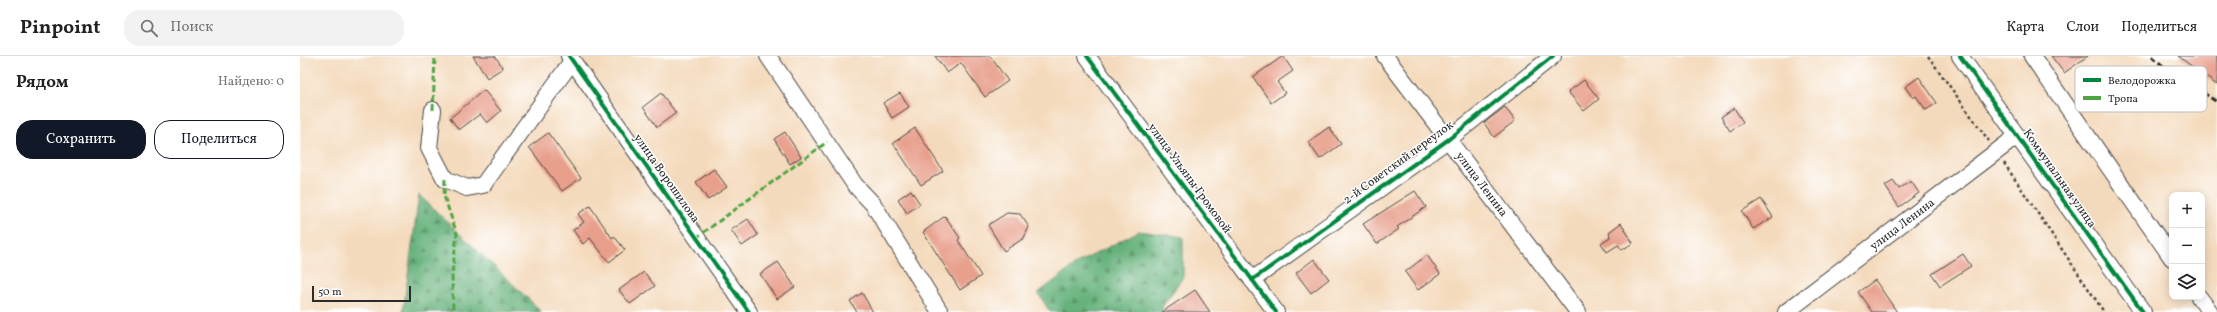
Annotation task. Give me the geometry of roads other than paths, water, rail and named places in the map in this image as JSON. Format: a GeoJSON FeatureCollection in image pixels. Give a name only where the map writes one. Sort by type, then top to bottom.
{"type":"FeatureCollection","features":[{"type":"Feature","properties":{"kind":"street"},"geometry":{"type":"LineString","coordinates":[[768,56],[855,185],[872,204],[940,312]]}},
{"type":"Feature","properties":{"kind":"street","name":"улица Ульяны Громовой"},"geometry":{"type":"LineString","coordinates":[[1088,56],[1276,312]]}},
{"type":"Feature","properties":{"kind":"street","name":"улица Ленина"},"geometry":{"type":"LineString","coordinates":[[1386,56],[1578,312]]}},
{"type":"Feature","properties":{"kind":"street","name":"2-й Советский переулок"},"geometry":{"type":"LineString","coordinates":[[1252,280],[1449,139],[1553,56]]}},
{"type":"Feature","properties":{"kind":"street","name":"Коммунальная улица"},"geometry":{"type":"LineString","coordinates":[[1960,56],[2143,312]]}},
{"type":"Feature","properties":{"kind":"street"},"geometry":{"type":"LineString","coordinates":[[2032,56],[2169,254]]}},
{"type":"Feature","properties":{"kind":"street"},"geometry":{"type":"LineString","coordinates":[[433,110],[429,148],[445,179],[467,188],[483,185],[570,58]]}},
{"type":"Feature","properties":{"kind":"street","name":"улица Ворошилова"},"geometry":{"type":"LineString","coordinates":[[570,58],[749,312]]}},
{"type":"Feature","properties":{"kind":"street","name":"улица Ленина"},"geometry":{"type":"LineString","coordinates":[[1786,312],[2018,136]]}},
{"type":"Feature","properties":{"kind":"street"},"geometry":{"type":"LineString","coordinates":[[2201,300],[2210,312]]}},
{"type":"Feature","properties":{"kind":"railway"},"geometry":{"type":"LineString","coordinates":[[2152,56],[2163,66]]}},
{"type":"Feature","properties":{"kind":"railway"},"geometry":{"type":"LineString","coordinates":[[2207,95],[2217,102]]}}]}
